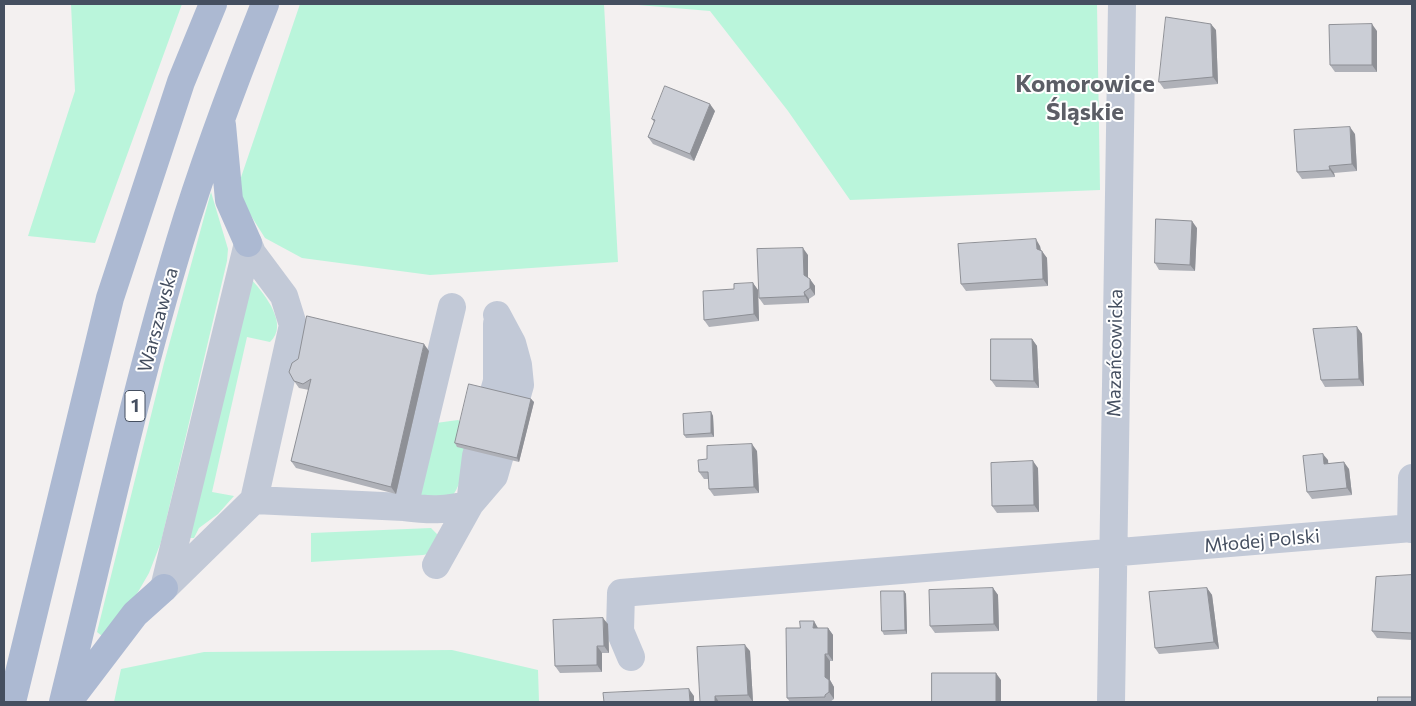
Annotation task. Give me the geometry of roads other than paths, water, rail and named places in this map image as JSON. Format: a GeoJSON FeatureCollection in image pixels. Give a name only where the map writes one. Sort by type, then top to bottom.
{"type":"FeatureCollection","features":[{"type":"Feature","properties":{"kind":"main road"},"geometry":{"type":"LineString","coordinates":[[12,702],[110,298],[181,82],[213,4]]}},
{"type":"Feature","properties":{"kind":"main road","name":"Warszawska"},"geometry":{"type":"LineString","coordinates":[[63,702],[147,358],[180,242],[221,114],[265,4]]}},
{"type":"Feature","properties":{"kind":"main road"},"geometry":{"type":"LineString","coordinates":[[221,114],[229,200],[248,243]]}},
{"type":"Feature","properties":{"kind":"main road"},"geometry":{"type":"LineString","coordinates":[[68,702],[135,614],[164,588]]}},
{"type":"Feature","properties":{"kind":"street","name":"Mazańcowicka"},"geometry":{"type":"LineString","coordinates":[[1111,702],[1122,4]]}},
{"type":"Feature","properties":{"kind":"street"},"geometry":{"type":"LineString","coordinates":[[164,588],[254,500],[293,325],[284,296],[252,253],[248,243]]}},
{"type":"Feature","properties":{"kind":"street"},"geometry":{"type":"LineString","coordinates":[[164,588],[248,243]]}},
{"type":"Feature","properties":{"kind":"street"},"geometry":{"type":"LineString","coordinates":[[404,507],[452,308]]}},
{"type":"Feature","properties":{"kind":"street"},"geometry":{"type":"LineString","coordinates":[[436,565],[470,504],[494,476],[520,386],[518,365],[512,343],[497,315]]}},
{"type":"Feature","properties":{"kind":"street"},"geometry":{"type":"LineString","coordinates":[[1412,478],[1412,528]]}},
{"type":"Feature","properties":{"kind":"street"},"geometry":{"type":"LineString","coordinates":[[254,500],[404,507],[430,510],[454,509],[470,504]]}},
{"type":"Feature","properties":{"kind":"street","name":"Młodej Polski"},"geometry":{"type":"LineString","coordinates":[[631,657],[620,631],[621,593],[1412,528]]}},
{"type":"Feature","properties":{"kind":"district","name":"Komorowice Śląskie"},"geometry":{"type":"Point","coordinates":[1085,98]}}]}
